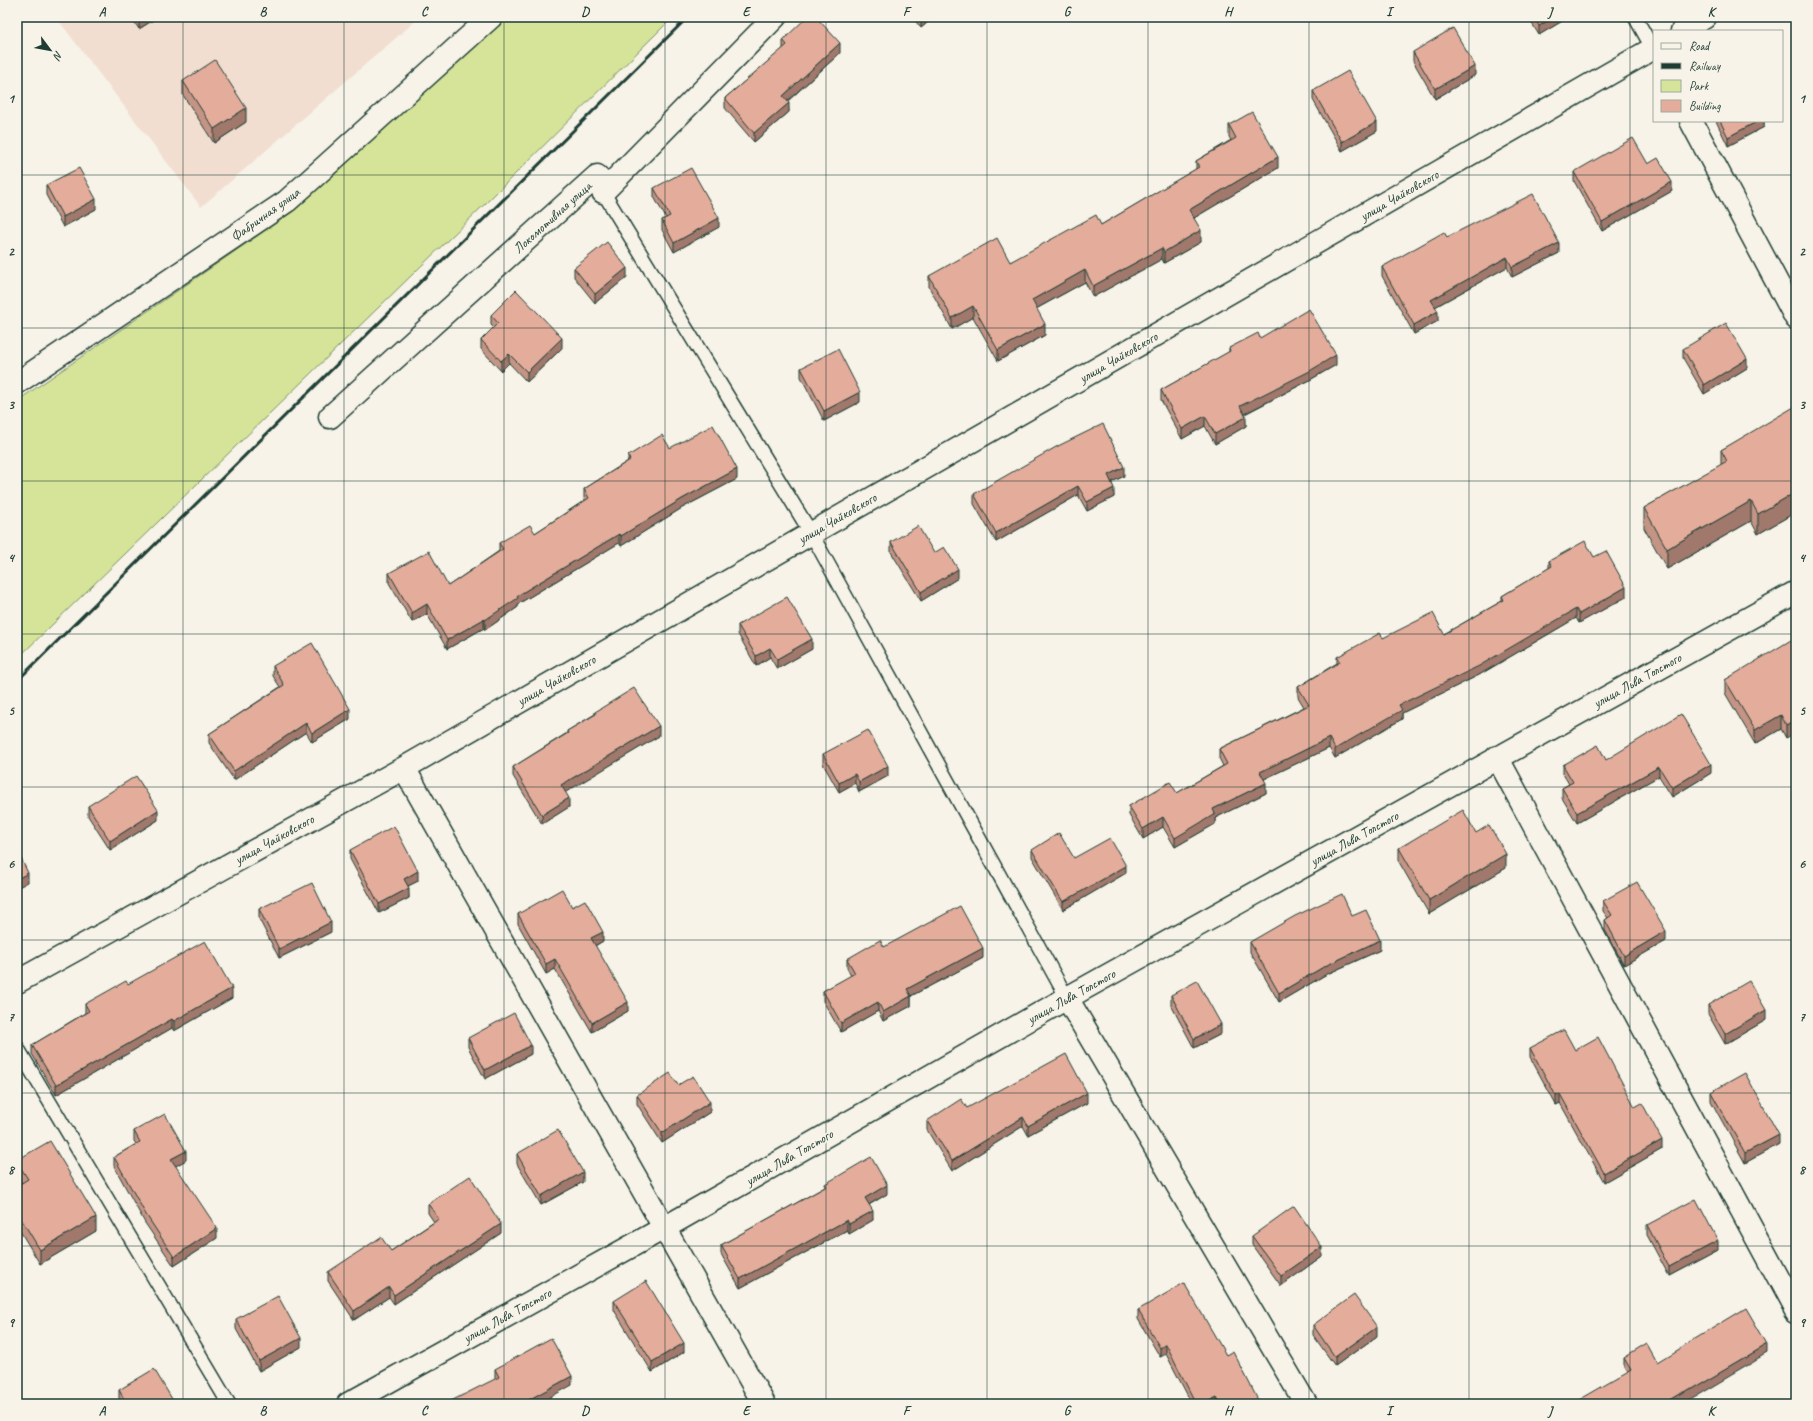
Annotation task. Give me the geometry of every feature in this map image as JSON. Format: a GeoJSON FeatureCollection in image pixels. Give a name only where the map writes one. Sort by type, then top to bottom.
{"type":"FeatureCollection","features":[{"type":"Feature","properties":{"kind":"street","name":"Фабричная улица"},"geometry":{"type":"LineString","coordinates":[[17,383],[288,201],[491,17]]}},
{"type":"Feature","properties":{"kind":"street","name":"Локомотивная улица"},"geometry":{"type":"LineString","coordinates":[[330,417],[597,176],[603,192],[775,17]]}},
{"type":"Feature","properties":{"kind":"street"},"geometry":{"type":"LineString","coordinates":[[1684,30],[1705,17]]}},
{"type":"Feature","properties":{"kind":"street","name":"улица Чайковского"},"geometry":{"type":"LineString","coordinates":[[17,982],[404,768],[1653,50]]}},
{"type":"Feature","properties":{"kind":"street"},"geometry":{"type":"LineString","coordinates":[[1692,122],[1796,318]]}},
{"type":"Feature","properties":{"kind":"street","name":"улица Льва Толстого"},"geometry":{"type":"LineString","coordinates":[[348,1404],[664,1228],[1067,998],[1497,757],[1796,592]]}},
{"type":"Feature","properties":{"kind":"street"},"geometry":{"type":"LineString","coordinates":[[1497,757],[1796,1311]]}},
{"type":"Feature","properties":{"kind":"street"},"geometry":{"type":"LineString","coordinates":[[404,768],[764,1404]]}},
{"type":"Feature","properties":{"kind":"street"},"geometry":{"type":"LineString","coordinates":[[1067,998],[1306,1404]]}},
{"type":"Feature","properties":{"kind":"lane"},"geometry":{"type":"LineString","coordinates":[[1635,17],[1653,47]]}},
{"type":"Feature","properties":{"kind":"lane"},"geometry":{"type":"LineString","coordinates":[[603,192],[812,533],[1067,998]]}},
{"type":"Feature","properties":{"kind":"lane"},"geometry":{"type":"LineString","coordinates":[[17,1047],[229,1404]]}},
{"type":"Feature","properties":{"kind":"shaded area"},"geometry":{"type":"Polygon","coordinates":[[[56,17],[420,17],[201,207],[56,17]]]}},
{"type":"Feature","properties":{"kind":"green space"},"geometry":{"type":"Polygon","coordinates":[[[506,17],[673,17],[486,203],[17,659],[17,401],[295,210],[506,17]]]}},
{"type":"Feature","properties":{"kind":"building"},"geometry":{"type":"Polygon","coordinates":[[[807,17],[816,17],[840,43],[783,96],[789,103],[754,133],[725,98],[787,45],[783,40],[807,17]]]}},
{"type":"Feature","properties":{"kind":"building"},"geometry":{"type":"Polygon","coordinates":[[[918,17],[925,17],[921,21],[918,17]]]}},
{"type":"Feature","properties":{"kind":"building"},"geometry":{"type":"Polygon","coordinates":[[[1534,17],[1554,17],[1539,26],[1534,17]]]}},
{"type":"Feature","properties":{"kind":"building"},"geometry":{"type":"Polygon","coordinates":[[[1453,28],[1475,66],[1435,89],[1413,52],[1453,28]]]}},
{"type":"Feature","properties":{"kind":"building"},"geometry":{"type":"Polygon","coordinates":[[[215,60],[246,108],[214,129],[183,81],[215,60]]]}},
{"type":"Feature","properties":{"kind":"building"},"geometry":{"type":"Polygon","coordinates":[[[1348,71],[1377,122],[1342,142],[1313,91],[1348,71]]]}},
{"type":"Feature","properties":{"kind":"building"},"geometry":{"type":"Polygon","coordinates":[[[1252,112],[1278,157],[1189,210],[1201,230],[1164,252],[1162,248],[1093,286],[1085,270],[1032,300],[1045,324],[998,350],[973,306],[952,318],[929,276],[997,238],[1010,262],[1096,215],[1101,225],[1199,167],[1196,161],[1236,138],[1229,125],[1252,112]]]}},
{"type":"Feature","properties":{"kind":"building"},"geometry":{"type":"Polygon","coordinates":[[[1720,122],[1756,122],[1728,137],[1720,122]]]}},
{"type":"Feature","properties":{"kind":"building"},"geometry":{"type":"Polygon","coordinates":[[[1633,138],[1648,164],[1658,158],[1672,182],[1602,222],[1574,172],[1633,138]]]}},
{"type":"Feature","properties":{"kind":"building"},"geometry":{"type":"Polygon","coordinates":[[[79,168],[96,199],[63,217],[46,185],[79,168]]]}},
{"type":"Feature","properties":{"kind":"building"},"geometry":{"type":"Polygon","coordinates":[[[691,168],[719,218],[674,243],[662,220],[670,216],[654,188],[691,168]]]}},
{"type":"Feature","properties":{"kind":"building"},"geometry":{"type":"Polygon","coordinates":[[[1533,194],[1559,243],[1512,267],[1507,257],[1431,300],[1438,311],[1414,325],[1382,267],[1444,232],[1447,237],[1533,194]]]}},
{"type":"Feature","properties":{"kind":"building"},"geometry":{"type":"Polygon","coordinates":[[[607,242],[627,268],[595,294],[574,268],[607,242]]]}},
{"type":"Feature","properties":{"kind":"building"},"geometry":{"type":"Polygon","coordinates":[[[516,290],[562,338],[527,372],[509,354],[501,361],[481,340],[498,323],[491,315],[516,290]]]}},
{"type":"Feature","properties":{"kind":"building"},"geometry":{"type":"Polygon","coordinates":[[[1309,309],[1336,355],[1308,372],[1240,406],[1246,417],[1215,434],[1205,416],[1182,429],[1161,390],[1230,351],[1229,348],[1258,333],[1260,338],[1309,309]]]}},
{"type":"Feature","properties":{"kind":"building"},"geometry":{"type":"Polygon","coordinates":[[[1726,323],[1747,359],[1704,385],[1683,349],[1726,323]]]}},
{"type":"Feature","properties":{"kind":"building"},"geometry":{"type":"Polygon","coordinates":[[[838,349],[860,392],[824,411],[801,368],[838,349]]]}},
{"type":"Feature","properties":{"kind":"building"},"geometry":{"type":"Polygon","coordinates":[[[1794,407],[1796,410],[1796,492],[1758,514],[1751,501],[1667,549],[1644,508],[1727,461],[1721,450],[1794,407]]]}},
{"type":"Feature","properties":{"kind":"building"},"geometry":{"type":"Polygon","coordinates":[[[1103,424],[1124,467],[1108,475],[1114,488],[1087,502],[1078,486],[996,533],[974,494],[1056,447],[1103,424]]]}},
{"type":"Feature","properties":{"kind":"building"},"geometry":{"type":"Polygon","coordinates":[[[713,425],[737,469],[682,499],[621,536],[619,534],[517,596],[518,598],[485,620],[484,619],[447,640],[427,604],[412,613],[389,573],[429,551],[448,586],[503,549],[499,543],[530,525],[535,533],[589,498],[584,489],[630,460],[628,456],[662,435],[670,448],[713,425]]]}},
{"type":"Feature","properties":{"kind":"building"},"geometry":{"type":"Polygon","coordinates":[[[918,526],[934,553],[944,547],[958,569],[921,592],[891,542],[918,526]]]}},
{"type":"Feature","properties":{"kind":"building"},"geometry":{"type":"Polygon","coordinates":[[[1585,541],[1594,557],[1606,551],[1626,587],[1579,614],[1576,609],[1479,666],[1399,705],[1402,710],[1335,749],[1329,738],[1260,772],[1266,783],[1213,809],[1215,814],[1175,838],[1163,817],[1143,829],[1129,806],[1170,782],[1177,793],[1227,764],[1219,749],[1309,705],[1298,687],[1340,662],[1337,657],[1380,633],[1383,638],[1433,613],[1444,634],[1504,600],[1502,596],[1552,566],[1549,561],[1585,541]]]}},
{"type":"Feature","properties":{"kind":"building"},"geometry":{"type":"Polygon","coordinates":[[[787,597],[812,639],[777,659],[770,648],[756,656],[738,625],[787,597]]]}},
{"type":"Feature","properties":{"kind":"building"},"geometry":{"type":"Polygon","coordinates":[[[1791,640],[1796,648],[1796,719],[1786,725],[1781,715],[1755,730],[1725,680],[1791,640]]]}},
{"type":"Feature","properties":{"kind":"building"},"geometry":{"type":"Polygon","coordinates":[[[312,643],[350,709],[312,733],[306,723],[234,771],[209,734],[284,685],[273,666],[312,643]]]}},
{"type":"Feature","properties":{"kind":"building"},"geometry":{"type":"Polygon","coordinates":[[[634,688],[659,726],[561,785],[569,798],[542,815],[513,767],[568,733],[567,731],[596,714],[595,712],[634,688]]]}},
{"type":"Feature","properties":{"kind":"building"},"geometry":{"type":"Polygon","coordinates":[[[1681,714],[1711,764],[1672,788],[1659,767],[1577,813],[1562,788],[1573,782],[1563,765],[1598,745],[1606,760],[1681,714]]]}},
{"type":"Feature","properties":{"kind":"building"},"geometry":{"type":"Polygon","coordinates":[[[868,730],[888,766],[859,782],[855,774],[839,783],[823,754],[868,730]]]}},
{"type":"Feature","properties":{"kind":"building"},"geometry":{"type":"Polygon","coordinates":[[[136,776],[158,810],[110,841],[88,806],[136,776]]]}},
{"type":"Feature","properties":{"kind":"building"},"geometry":{"type":"Polygon","coordinates":[[[1463,810],[1476,833],[1489,825],[1506,854],[1429,900],[1399,848],[1463,810]]]}},
{"type":"Feature","properties":{"kind":"building"},"geometry":{"type":"Polygon","coordinates":[[[394,826],[418,871],[404,879],[409,888],[379,904],[350,850],[394,826]]]}},
{"type":"Feature","properties":{"kind":"building"},"geometry":{"type":"Polygon","coordinates":[[[1059,833],[1074,858],[1110,838],[1126,866],[1063,902],[1032,850],[1059,833]]]}},
{"type":"Feature","properties":{"kind":"building"},"geometry":{"type":"Polygon","coordinates":[[[17,850],[28,873],[17,879],[17,850]]]}},
{"type":"Feature","properties":{"kind":"building"},"geometry":{"type":"Polygon","coordinates":[[[1637,882],[1666,931],[1624,956],[1605,920],[1612,915],[1603,901],[1637,882]]]}},
{"type":"Feature","properties":{"kind":"building"},"geometry":{"type":"Polygon","coordinates":[[[312,883],[331,922],[279,949],[259,909],[312,883]]]}},
{"type":"Feature","properties":{"kind":"building"},"geometry":{"type":"Polygon","coordinates":[[[562,889],[572,907],[585,900],[603,932],[591,938],[628,1002],[592,1023],[555,959],[546,964],[518,914],[562,889]]]}},
{"type":"Feature","properties":{"kind":"building"},"geometry":{"type":"Polygon","coordinates":[[[1342,894],[1352,916],[1366,910],[1380,940],[1325,966],[1279,993],[1250,942],[1295,916],[1342,894]]]}},
{"type":"Feature","properties":{"kind":"building"},"geometry":{"type":"Polygon","coordinates":[[[960,906],[983,948],[907,989],[911,996],[883,1012],[878,1002],[841,1023],[823,991],[855,973],[847,959],[880,940],[884,947],[960,906]]]}},
{"type":"Feature","properties":{"kind":"building"},"geometry":{"type":"Polygon","coordinates":[[[205,941],[232,988],[174,1021],[172,1019],[56,1085],[32,1045],[89,1011],[85,1004],[126,981],[128,984],[205,941]]]}},
{"type":"Feature","properties":{"kind":"building"},"geometry":{"type":"Polygon","coordinates":[[[1197,981],[1221,1024],[1194,1039],[1171,995],[1197,981]]]}},
{"type":"Feature","properties":{"kind":"building"},"geometry":{"type":"Polygon","coordinates":[[[1749,981],[1766,1010],[1725,1034],[1708,1005],[1749,981]]]}},
{"type":"Feature","properties":{"kind":"building"},"geometry":{"type":"Polygon","coordinates":[[[514,1013],[531,1045],[485,1070],[468,1038],[514,1013]]]}},
{"type":"Feature","properties":{"kind":"building"},"geometry":{"type":"Polygon","coordinates":[[[1564,1030],[1575,1050],[1598,1037],[1635,1107],[1642,1103],[1662,1140],[1604,1173],[1560,1094],[1556,1096],[1530,1048],[1564,1030]]]}},
{"type":"Feature","properties":{"kind":"building"},"geometry":{"type":"Polygon","coordinates":[[[1066,1054],[1087,1093],[1028,1126],[1023,1117],[952,1161],[927,1121],[961,1099],[967,1108],[1066,1054]]]}},
{"type":"Feature","properties":{"kind":"building"},"geometry":{"type":"Polygon","coordinates":[[[670,1073],[678,1085],[693,1076],[710,1102],[662,1133],[637,1095],[670,1073]]]}},
{"type":"Feature","properties":{"kind":"building"},"geometry":{"type":"Polygon","coordinates":[[[1745,1073],[1779,1135],[1745,1153],[1711,1092],[1745,1073]]]}},
{"type":"Feature","properties":{"kind":"building"},"geometry":{"type":"Polygon","coordinates":[[[165,1114],[186,1151],[171,1159],[217,1228],[174,1257],[145,1213],[114,1157],[140,1142],[134,1131],[165,1114]]]}},
{"type":"Feature","properties":{"kind":"building"},"geometry":{"type":"Polygon","coordinates":[[[558,1130],[583,1172],[541,1196],[517,1154],[558,1130]]]}},
{"type":"Feature","properties":{"kind":"building"},"geometry":{"type":"Polygon","coordinates":[[[50,1141],[96,1217],[40,1250],[17,1212],[17,1186],[28,1179],[17,1160],[50,1141]]]}},
{"type":"Feature","properties":{"kind":"building"},"geometry":{"type":"Polygon","coordinates":[[[871,1157],[887,1185],[865,1198],[873,1211],[849,1224],[847,1220],[740,1279],[721,1245],[827,1186],[825,1184],[871,1157]]]}},
{"type":"Feature","properties":{"kind":"building"},"geometry":{"type":"Polygon","coordinates":[[[470,1176],[501,1224],[394,1295],[389,1287],[354,1311],[328,1272],[381,1237],[391,1251],[439,1219],[428,1204],[470,1176]]]}},
{"type":"Feature","properties":{"kind":"building"},"geometry":{"type":"Polygon","coordinates":[[[1696,1199],[1718,1241],[1669,1267],[1647,1225],[1696,1199]]]}},
{"type":"Feature","properties":{"kind":"building"},"geometry":{"type":"Polygon","coordinates":[[[1294,1206],[1322,1247],[1281,1276],[1252,1236],[1294,1206]]]}},
{"type":"Feature","properties":{"kind":"building"},"geometry":{"type":"Polygon","coordinates":[[[646,1281],[684,1343],[652,1362],[614,1301],[646,1281]]]}},
{"type":"Feature","properties":{"kind":"building"},"geometry":{"type":"Polygon","coordinates":[[[1184,1283],[1226,1355],[1233,1351],[1260,1404],[1221,1404],[1217,1397],[1203,1404],[1196,1404],[1166,1344],[1160,1348],[1138,1310],[1184,1283]]]}},
{"type":"Feature","properties":{"kind":"building"},"geometry":{"type":"Polygon","coordinates":[[[1354,1295],[1377,1327],[1335,1357],[1313,1325],[1354,1295]]]}},
{"type":"Feature","properties":{"kind":"building"},"geometry":{"type":"Polygon","coordinates":[[[278,1296],[301,1338],[259,1361],[236,1319],[278,1296]]]}},
{"type":"Feature","properties":{"kind":"building"},"geometry":{"type":"Polygon","coordinates":[[[1746,1308],[1767,1344],[1665,1404],[1572,1404],[1631,1370],[1624,1358],[1647,1344],[1657,1362],[1746,1308]]]}},
{"type":"Feature","properties":{"kind":"building"},"geometry":{"type":"Polygon","coordinates":[[[551,1338],[572,1376],[521,1404],[445,1404],[499,1377],[495,1369],[551,1338]]]}},
{"type":"Feature","properties":{"kind":"building"},"geometry":{"type":"Polygon","coordinates":[[[154,1369],[175,1404],[127,1404],[119,1390],[154,1369]]]}},
{"type":"Feature","properties":{"kind":"railway"},"geometry":{"type":"LineString","coordinates":[[17,681],[688,17]]}}]}
